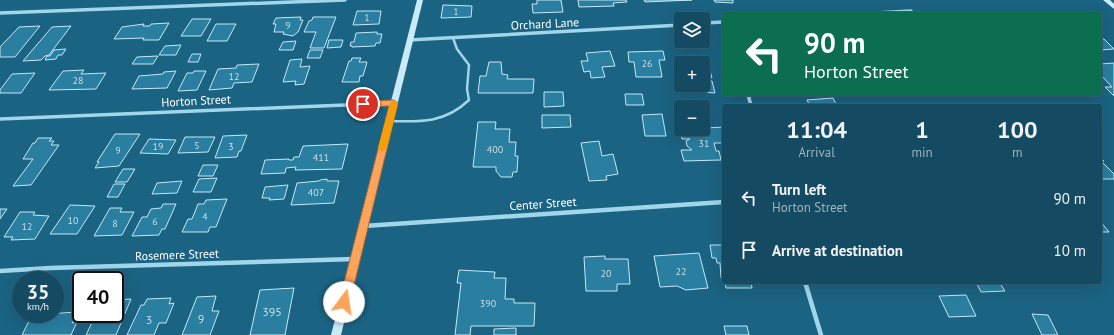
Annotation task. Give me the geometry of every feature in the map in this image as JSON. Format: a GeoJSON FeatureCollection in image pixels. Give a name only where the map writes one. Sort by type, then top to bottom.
{"type":"FeatureCollection","features":[{"type":"Feature","properties":{"kind":"street"},"geometry":{"type":"LineString","coordinates":[[0,13],[345,0]]}},
{"type":"Feature","properties":{"kind":"street"},"geometry":{"type":"LineString","coordinates":[[336,335],[420,0]]}},
{"type":"Feature","properties":{"kind":"street"},"geometry":{"type":"LineString","coordinates":[[1106,0],[1114,7]]}},
{"type":"Feature","properties":{"kind":"street"},"geometry":{"type":"LineString","coordinates":[[893,12],[911,11]]}},
{"type":"Feature","properties":{"kind":"street"},"geometry":{"type":"LineString","coordinates":[[710,23],[722,22]]}},
{"type":"Feature","properties":{"kind":"street","name":"Orchard Lane"},"geometry":{"type":"LineString","coordinates":[[409,40],[674,25]]}},
{"type":"Feature","properties":{"kind":"street","name":"Horton Street"},"geometry":{"type":"LineString","coordinates":[[0,119],[394,103]]}},
{"type":"Feature","properties":{"kind":"street","name":"Center Street"},"geometry":{"type":"LineString","coordinates":[[363,226],[722,202]]}},
{"type":"Feature","properties":{"kind":"street","name":"Rosemere Street"},"geometry":{"type":"LineString","coordinates":[[0,271],[355,259]]}},
{"type":"Feature","properties":{"kind":"street"},"geometry":{"type":"LineString","coordinates":[[806,284],[821,335]]}},
{"type":"Feature","properties":{"kind":"lane"},"geometry":{"type":"LineString","coordinates":[[389,121],[418,122],[443,119],[463,106],[469,100],[467,89],[469,65],[457,49],[453,38]]}},
{"type":"Feature","properties":{"kind":"building"},"geometry":{"type":"Polygon","coordinates":[[[537,0],[561,0],[563,12],[533,13],[532,4],[537,4],[537,0]]]}},
{"type":"Feature","properties":{"kind":"building"},"geometry":{"type":"Polygon","coordinates":[[[578,0],[626,0],[627,2],[613,3],[614,6],[579,7],[578,0]]]}},
{"type":"Feature","properties":{"kind":"building"},"geometry":{"type":"Polygon","coordinates":[[[644,0],[692,0],[645,2],[644,0]]]}},
{"type":"Feature","properties":{"kind":"building"},"geometry":{"type":"Polygon","coordinates":[[[714,0],[733,0],[733,3],[715,2],[714,0]]]}},
{"type":"Feature","properties":{"kind":"building"},"geometry":{"type":"Polygon","coordinates":[[[443,5],[472,6],[471,17],[441,18],[443,5]]]}},
{"type":"Feature","properties":{"kind":"building"},"geometry":{"type":"Polygon","coordinates":[[[357,11],[381,11],[379,24],[353,25],[357,11]]]}},
{"type":"Feature","properties":{"kind":"building"},"geometry":{"type":"Polygon","coordinates":[[[301,17],[300,20],[303,20],[298,32],[293,36],[283,34],[284,32],[274,32],[276,24],[273,24],[276,18],[301,17]]]}},
{"type":"Feature","properties":{"kind":"building"},"geometry":{"type":"Polygon","coordinates":[[[313,17],[336,17],[324,48],[310,48],[316,32],[304,32],[309,21],[312,20],[313,17]]]}},
{"type":"Feature","properties":{"kind":"building"},"geometry":{"type":"Polygon","coordinates":[[[192,19],[211,19],[201,36],[181,36],[192,19]]]}},
{"type":"Feature","properties":{"kind":"building"},"geometry":{"type":"Polygon","coordinates":[[[169,23],[159,40],[143,40],[144,38],[114,39],[122,27],[144,24],[143,26],[150,26],[151,24],[169,23]]]}},
{"type":"Feature","properties":{"kind":"building"},"geometry":{"type":"Polygon","coordinates":[[[216,24],[236,24],[227,41],[207,41],[216,24]]]}},
{"type":"Feature","properties":{"kind":"building"},"geometry":{"type":"Polygon","coordinates":[[[40,26],[15,57],[0,57],[0,47],[19,27],[40,26]]]}},
{"type":"Feature","properties":{"kind":"building"},"geometry":{"type":"Polygon","coordinates":[[[71,26],[49,55],[45,56],[41,60],[23,61],[52,27],[71,26]]]}},
{"type":"Feature","properties":{"kind":"building"},"geometry":{"type":"Polygon","coordinates":[[[377,32],[377,34],[382,34],[380,43],[376,43],[375,46],[350,46],[351,42],[354,42],[356,33],[377,32]]]}},
{"type":"Feature","properties":{"kind":"building"},"geometry":{"type":"Polygon","coordinates":[[[1102,39],[1104,39],[1114,49],[1102,50],[1102,39]]]}},
{"type":"Feature","properties":{"kind":"building"},"geometry":{"type":"Polygon","coordinates":[[[329,40],[343,40],[341,47],[327,48],[329,40]]]}},
{"type":"Feature","properties":{"kind":"building"},"geometry":{"type":"Polygon","coordinates":[[[296,41],[293,50],[279,50],[283,42],[296,41]]]}},
{"type":"Feature","properties":{"kind":"building"},"geometry":{"type":"Polygon","coordinates":[[[181,45],[176,55],[159,55],[165,46],[181,45]]]}},
{"type":"Feature","properties":{"kind":"building"},"geometry":{"type":"Polygon","coordinates":[[[66,49],[62,55],[58,55],[56,59],[45,60],[54,50],[66,49]]]}},
{"type":"Feature","properties":{"kind":"building"},"geometry":{"type":"Polygon","coordinates":[[[310,50],[323,50],[320,58],[307,58],[310,50]]]}},
{"type":"Feature","properties":{"kind":"building"},"geometry":{"type":"Polygon","coordinates":[[[610,51],[615,66],[602,67],[605,77],[591,78],[590,71],[584,72],[581,61],[588,61],[586,53],[610,51]]]}},
{"type":"Feature","properties":{"kind":"building"},"geometry":{"type":"Polygon","coordinates":[[[663,51],[665,60],[659,60],[662,77],[636,77],[634,62],[629,62],[628,52],[663,51]]]}},
{"type":"Feature","properties":{"kind":"building"},"geometry":{"type":"Polygon","coordinates":[[[192,54],[201,54],[198,62],[188,62],[192,54]]]}},
{"type":"Feature","properties":{"kind":"building"},"geometry":{"type":"Polygon","coordinates":[[[158,56],[153,64],[132,64],[137,57],[158,56]]]}},
{"type":"Feature","properties":{"kind":"building"},"geometry":{"type":"Polygon","coordinates":[[[352,58],[361,58],[359,62],[367,62],[363,76],[360,76],[359,82],[342,82],[349,61],[351,61],[352,58]]]}},
{"type":"Feature","properties":{"kind":"building"},"geometry":{"type":"Polygon","coordinates":[[[302,59],[300,67],[310,66],[304,84],[295,85],[296,81],[283,82],[290,60],[302,59]]]}},
{"type":"Feature","properties":{"kind":"building"},"geometry":{"type":"Polygon","coordinates":[[[489,62],[501,62],[502,74],[508,75],[507,79],[534,79],[533,93],[478,93],[480,76],[486,76],[489,62]]]}},
{"type":"Feature","properties":{"kind":"building"},"geometry":{"type":"Polygon","coordinates":[[[1114,63],[1114,96],[1105,87],[1112,87],[1102,76],[1102,64],[1114,63]]]}},
{"type":"Feature","properties":{"kind":"building"},"geometry":{"type":"Polygon","coordinates":[[[259,64],[252,82],[234,83],[232,88],[209,90],[218,69],[236,68],[237,65],[259,64]]]}},
{"type":"Feature","properties":{"kind":"building"},"geometry":{"type":"Polygon","coordinates":[[[84,70],[81,74],[106,73],[96,89],[49,90],[63,71],[84,70]]]}},
{"type":"Feature","properties":{"kind":"building"},"geometry":{"type":"Polygon","coordinates":[[[176,71],[167,88],[132,89],[139,76],[163,74],[164,72],[176,71]]]}},
{"type":"Feature","properties":{"kind":"building"},"geometry":{"type":"Polygon","coordinates":[[[194,71],[206,71],[197,90],[178,91],[187,73],[193,73],[194,71]]]}},
{"type":"Feature","properties":{"kind":"building"},"geometry":{"type":"Polygon","coordinates":[[[35,73],[21,93],[0,93],[0,90],[12,74],[35,73]]]}},
{"type":"Feature","properties":{"kind":"building"},"geometry":{"type":"Polygon","coordinates":[[[710,81],[712,81],[715,93],[700,92],[710,92],[710,81]]]}},
{"type":"Feature","properties":{"kind":"building"},"geometry":{"type":"Polygon","coordinates":[[[544,92],[563,92],[564,106],[544,107],[544,92]]]}},
{"type":"Feature","properties":{"kind":"building"},"geometry":{"type":"Polygon","coordinates":[[[625,94],[642,94],[644,105],[626,105],[625,94]]]}},
{"type":"Feature","properties":{"kind":"building"},"geometry":{"type":"Polygon","coordinates":[[[833,98],[836,104],[809,104],[807,100],[833,98]]]}},
{"type":"Feature","properties":{"kind":"building"},"geometry":{"type":"Polygon","coordinates":[[[662,114],[666,136],[645,136],[642,115],[662,114]]]}},
{"type":"Feature","properties":{"kind":"building"},"geometry":{"type":"Polygon","coordinates":[[[542,115],[570,115],[571,127],[542,128],[542,115]]]}},
{"type":"Feature","properties":{"kind":"building"},"geometry":{"type":"Polygon","coordinates":[[[478,122],[496,122],[495,129],[510,129],[509,142],[516,142],[515,156],[518,156],[517,172],[513,172],[512,177],[501,177],[496,171],[496,167],[473,167],[478,122]]]}},
{"type":"Feature","properties":{"kind":"building"},"geometry":{"type":"Polygon","coordinates":[[[722,127],[722,143],[714,143],[716,151],[719,151],[721,160],[684,161],[681,150],[692,150],[687,146],[686,141],[690,139],[682,139],[681,136],[710,136],[710,128],[722,127]]]}},
{"type":"Feature","properties":{"kind":"building"},"geometry":{"type":"Polygon","coordinates":[[[115,134],[140,134],[119,166],[95,168],[99,162],[97,162],[115,134]]]}},
{"type":"Feature","properties":{"kind":"building"},"geometry":{"type":"Polygon","coordinates":[[[247,135],[237,157],[215,158],[223,136],[247,135]]]}},
{"type":"Feature","properties":{"kind":"building"},"geometry":{"type":"Polygon","coordinates":[[[185,137],[215,137],[208,152],[178,153],[185,137]]]}},
{"type":"Feature","properties":{"kind":"building"},"geometry":{"type":"Polygon","coordinates":[[[38,138],[52,138],[49,141],[54,141],[51,145],[59,145],[31,185],[13,186],[33,159],[23,159],[38,138]]]}},
{"type":"Feature","properties":{"kind":"building"},"geometry":{"type":"Polygon","coordinates":[[[149,139],[176,140],[168,154],[140,153],[149,139]]]}},
{"type":"Feature","properties":{"kind":"building"},"geometry":{"type":"Polygon","coordinates":[[[599,141],[602,156],[613,154],[618,174],[606,176],[607,180],[589,181],[581,143],[599,141]]]}},
{"type":"Feature","properties":{"kind":"building"},"geometry":{"type":"Polygon","coordinates":[[[348,144],[342,169],[295,170],[296,167],[286,168],[285,173],[261,174],[265,160],[293,160],[294,157],[299,157],[303,146],[348,144]]]}},
{"type":"Feature","properties":{"kind":"building"},"geometry":{"type":"Polygon","coordinates":[[[1102,162],[1114,174],[1114,179],[1102,179],[1102,162]]]}},
{"type":"Feature","properties":{"kind":"building"},"geometry":{"type":"Polygon","coordinates":[[[203,165],[218,165],[213,176],[198,176],[203,165]]]}},
{"type":"Feature","properties":{"kind":"building"},"geometry":{"type":"Polygon","coordinates":[[[123,169],[135,169],[127,182],[115,182],[123,169]]]}},
{"type":"Feature","properties":{"kind":"building"},"geometry":{"type":"Polygon","coordinates":[[[217,178],[211,192],[193,192],[199,179],[217,178]]]}},
{"type":"Feature","properties":{"kind":"building"},"geometry":{"type":"Polygon","coordinates":[[[327,179],[327,181],[339,181],[334,203],[291,205],[297,183],[327,179]]]}},
{"type":"Feature","properties":{"kind":"building"},"geometry":{"type":"Polygon","coordinates":[[[182,181],[177,193],[152,194],[157,183],[182,181]]]}},
{"type":"Feature","properties":{"kind":"building"},"geometry":{"type":"Polygon","coordinates":[[[114,184],[125,184],[118,197],[107,197],[114,184]]]}},
{"type":"Feature","properties":{"kind":"building"},"geometry":{"type":"Polygon","coordinates":[[[288,185],[284,199],[269,200],[270,198],[262,198],[265,187],[288,185]]]}},
{"type":"Feature","properties":{"kind":"building"},"geometry":{"type":"Polygon","coordinates":[[[227,199],[216,227],[210,227],[208,232],[182,232],[188,219],[192,219],[198,204],[204,204],[206,200],[227,199]]]}},
{"type":"Feature","properties":{"kind":"building"},"geometry":{"type":"Polygon","coordinates":[[[163,204],[176,204],[165,229],[162,229],[159,235],[132,236],[142,217],[147,217],[151,209],[161,208],[163,204]]]}},
{"type":"Feature","properties":{"kind":"building"},"geometry":{"type":"Polygon","coordinates":[[[70,205],[95,206],[77,234],[50,234],[70,205]]]}},
{"type":"Feature","properties":{"kind":"building"},"geometry":{"type":"Polygon","coordinates":[[[110,208],[122,208],[120,212],[134,212],[122,235],[94,236],[110,208]]]}},
{"type":"Feature","properties":{"kind":"building"},"geometry":{"type":"Polygon","coordinates":[[[0,209],[7,209],[0,219],[0,209]]]}},
{"type":"Feature","properties":{"kind":"building"},"geometry":{"type":"Polygon","coordinates":[[[20,212],[35,212],[33,215],[49,216],[35,239],[11,240],[13,237],[4,237],[20,212]]]}},
{"type":"Feature","properties":{"kind":"building"},"geometry":{"type":"Polygon","coordinates":[[[1102,223],[1109,232],[1102,232],[1102,223]]]}},
{"type":"Feature","properties":{"kind":"building"},"geometry":{"type":"Polygon","coordinates":[[[710,245],[722,245],[722,278],[720,263],[717,263],[716,258],[712,258],[710,245]]]}},
{"type":"Feature","properties":{"kind":"building"},"geometry":{"type":"Polygon","coordinates":[[[699,253],[708,288],[686,290],[677,286],[660,287],[654,256],[699,253]]]}},
{"type":"Feature","properties":{"kind":"building"},"geometry":{"type":"Polygon","coordinates":[[[605,256],[605,259],[628,259],[630,284],[617,284],[617,291],[586,291],[584,257],[605,256]]]}},
{"type":"Feature","properties":{"kind":"building"},"geometry":{"type":"Polygon","coordinates":[[[459,270],[495,272],[494,278],[506,278],[505,299],[514,299],[514,303],[535,303],[534,326],[471,326],[470,335],[455,335],[461,283],[457,283],[459,270]]]}},
{"type":"Feature","properties":{"kind":"building"},"geometry":{"type":"Polygon","coordinates":[[[725,284],[751,284],[752,288],[726,288],[725,284]]]}},
{"type":"Feature","properties":{"kind":"building"},"geometry":{"type":"Polygon","coordinates":[[[977,284],[1000,284],[1005,291],[981,292],[977,284]]]}},
{"type":"Feature","properties":{"kind":"building"},"geometry":{"type":"Polygon","coordinates":[[[294,288],[285,335],[250,335],[260,290],[294,288]]]}},
{"type":"Feature","properties":{"kind":"building"},"geometry":{"type":"Polygon","coordinates":[[[966,295],[976,316],[949,317],[939,296],[966,295]]]}},
{"type":"Feature","properties":{"kind":"building"},"geometry":{"type":"Polygon","coordinates":[[[216,296],[212,311],[219,311],[210,335],[182,335],[197,297],[216,296]]]}},
{"type":"Feature","properties":{"kind":"building"},"geometry":{"type":"Polygon","coordinates":[[[171,298],[169,304],[174,303],[166,323],[159,323],[154,335],[127,335],[141,305],[144,305],[147,299],[171,298]]]}},
{"type":"Feature","properties":{"kind":"building"},"geometry":{"type":"Polygon","coordinates":[[[124,299],[131,299],[124,316],[124,299]]]}},
{"type":"Feature","properties":{"kind":"building"},"geometry":{"type":"Polygon","coordinates":[[[72,312],[72,323],[77,323],[71,335],[22,335],[28,323],[64,323],[64,313],[72,312]]]}},
{"type":"Feature","properties":{"kind":"building"},"geometry":{"type":"Polygon","coordinates":[[[1032,314],[1048,315],[1058,335],[1042,335],[1032,314]]]}},
{"type":"Feature","properties":{"kind":"building"},"geometry":{"type":"Polygon","coordinates":[[[92,323],[121,323],[116,335],[86,335],[92,323]]]}},
{"type":"Feature","properties":{"kind":"building"},"geometry":{"type":"Polygon","coordinates":[[[724,326],[747,326],[749,335],[726,335],[724,326]]]}},
{"type":"Feature","properties":{"kind":"building"},"geometry":{"type":"Polygon","coordinates":[[[516,328],[516,335],[494,335],[494,329],[516,328]]]}},
{"type":"Feature","properties":{"kind":"slow traffic"},"geometry":{"type":"LineString","coordinates":[[382,148],[394,103]]}},
{"type":"Feature","properties":{"kind":"route"},"geometry":{"type":"LineString","coordinates":[[344,302],[394,103],[363,104]]}}]}
